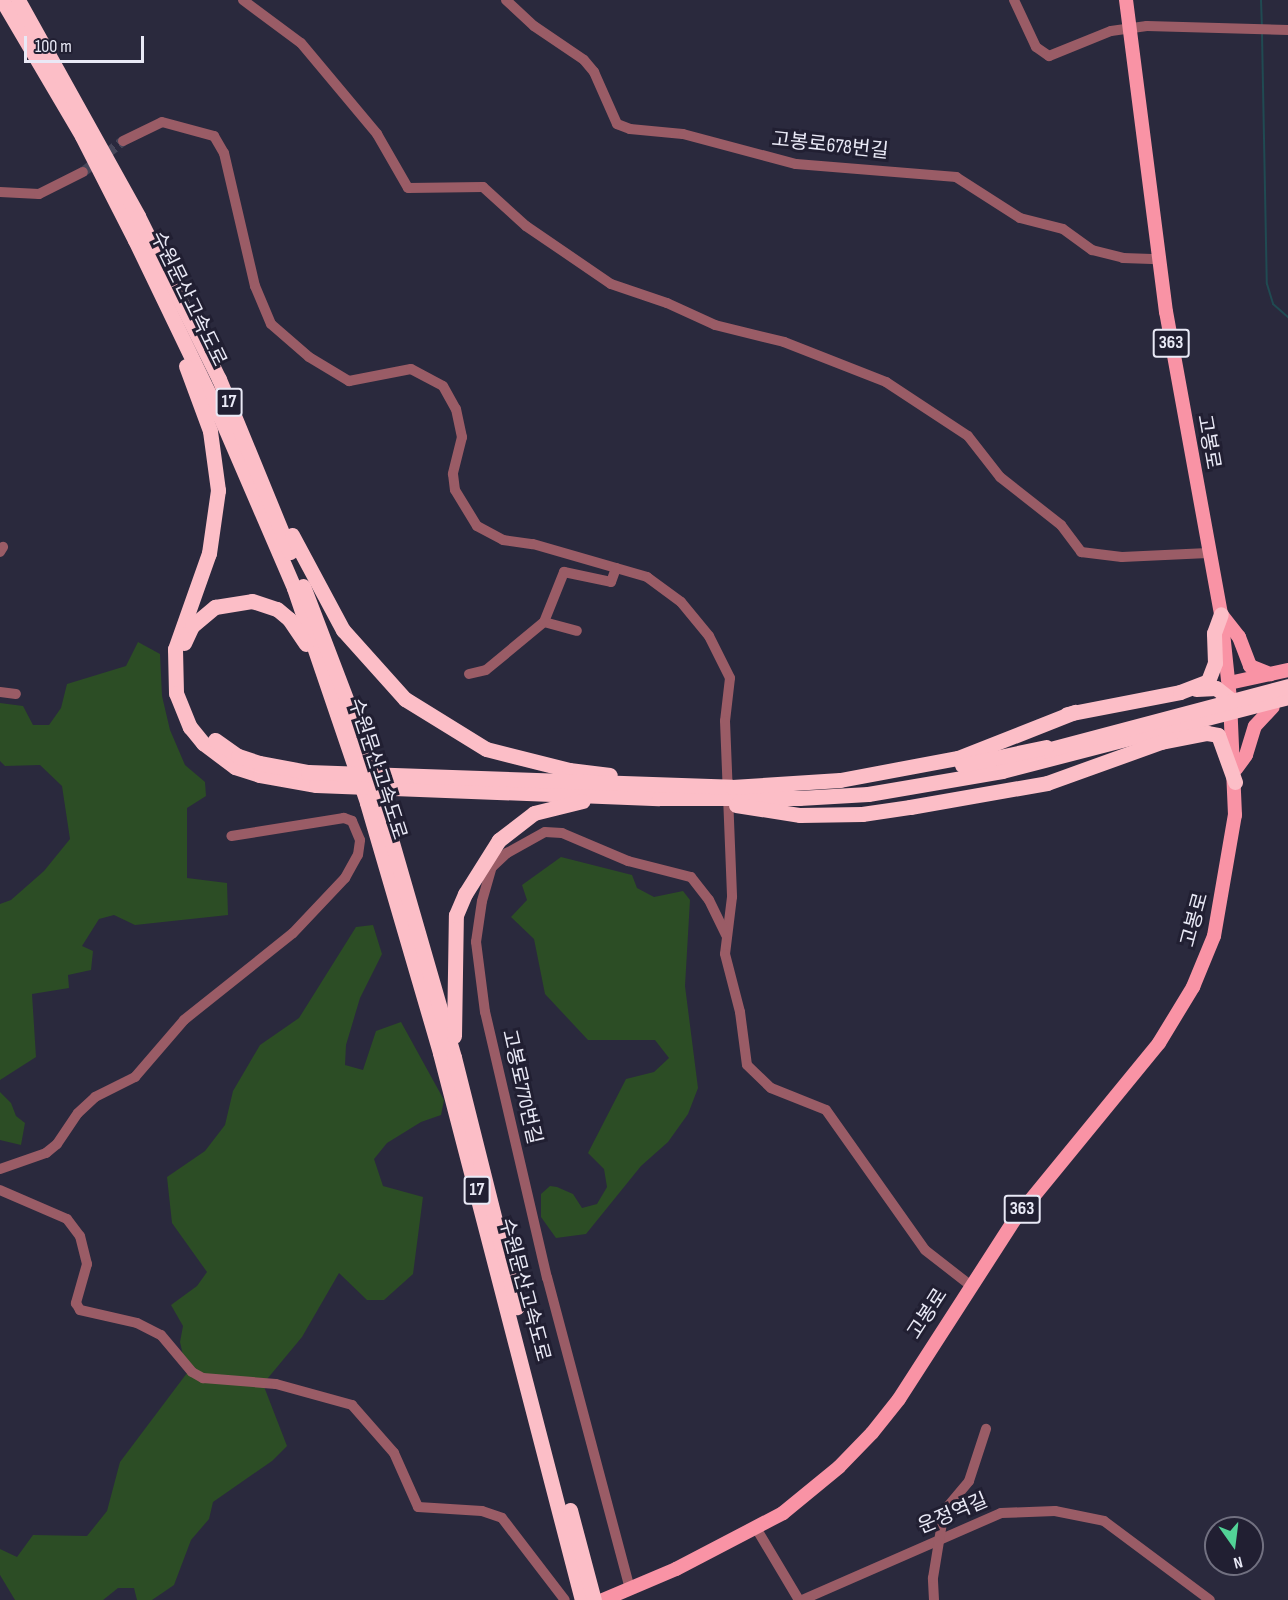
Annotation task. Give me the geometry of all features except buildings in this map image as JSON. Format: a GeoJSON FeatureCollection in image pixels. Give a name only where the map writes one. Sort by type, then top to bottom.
{"type":"FeatureCollection","features":[{"type":"Feature","properties":{"kind":"highway","name":"수원문산고속도로"},"geometry":{"type":"LineString","coordinates":[[2,0],[13,19],[45,60],[138,216],[238,422],[316,619],[454,1058],[582,1578],[582,1600]]}},
{"type":"Feature","properties":{"kind":"highway","name":"수원문산고속도로"},"geometry":{"type":"LineString","coordinates":[[19,2],[45,60],[223,423],[294,588],[325,678],[362,766]]}},
{"type":"Feature","properties":{"kind":"highway"},"geometry":{"type":"LineString","coordinates":[[106,182],[191,375],[215,451],[215,530],[178,639],[174,672],[180,709],[203,743],[235,767],[281,780],[659,798]]}},
{"type":"Feature","properties":{"kind":"highway"},"geometry":{"type":"LineString","coordinates":[[238,422],[325,602],[359,652],[405,699],[486,750],[569,770],[709,792],[747,807],[788,814],[862,814],[964,795],[1047,783],[1152,744],[1232,722]]}},
{"type":"Feature","properties":{"kind":"highway"},"geometry":{"type":"LineString","coordinates":[[325,678],[289,619],[277,609],[252,601],[228,603],[202,615],[192,626],[182,654],[183,688],[197,720],[220,745],[259,763],[308,772],[799,798],[868,794],[1002,771],[1099,741],[1288,698]]}},
{"type":"Feature","properties":{"kind":"highway"},"geometry":{"type":"LineString","coordinates":[[1180,692],[1208,681],[1215,663],[1214,633],[1221,614]]}},
{"type":"Feature","properties":{"kind":"highway"},"geometry":{"type":"LineString","coordinates":[[1263,702],[1288,686]]}},
{"type":"Feature","properties":{"kind":"highway"},"geometry":{"type":"LineString","coordinates":[[454,1058],[456,915],[465,894],[499,840],[534,813],[563,804],[596,799],[659,798],[761,785],[945,752],[1075,712],[1180,692],[1216,688],[1230,691]]}},
{"type":"Feature","properties":{"kind":"highway"},"geometry":{"type":"LineString","coordinates":[[794,784],[958,758],[1075,712]]}},
{"type":"Feature","properties":{"kind":"highway"},"geometry":{"type":"LineString","coordinates":[[1152,744],[1207,733],[1218,735],[1235,775]]}},
{"type":"Feature","properties":{"kind":"highway"},"geometry":{"type":"LineString","coordinates":[[761,785],[903,777],[1076,740],[1099,741]]}},
{"type":"Feature","properties":{"kind":"highway"},"geometry":{"type":"LineString","coordinates":[[761,785],[795,790],[881,786],[995,763],[1076,740]]}},
{"type":"Feature","properties":{"kind":"highway","name":"수원문산고속도로"},"geometry":{"type":"LineString","coordinates":[[374,803],[582,1578],[594,1600]]}},
{"type":"Feature","properties":{"kind":"main road","name":"고봉로"},"geometry":{"type":"LineString","coordinates":[[603,1600],[630,1589],[783,1513],[839,1467],[872,1433],[899,1399],[970,1285],[1033,1195],[1159,1043],[1193,987],[1214,936],[1226,881],[1235,815],[1230,691],[1221,614],[1208,553],[1159,259],[1126,0]]}},
{"type":"Feature","properties":{"kind":"main road"},"geometry":{"type":"LineString","coordinates":[[1221,614],[1239,637],[1250,666],[1270,674]]}},
{"type":"Feature","properties":{"kind":"main road"},"geometry":{"type":"LineString","coordinates":[[1263,702],[1254,713],[1230,691],[1270,674],[1288,670]]}},
{"type":"Feature","properties":{"kind":"main road"},"geometry":{"type":"LineString","coordinates":[[1263,702],[1288,704]]}},
{"type":"Feature","properties":{"kind":"main road"},"geometry":{"type":"LineString","coordinates":[[1235,775],[1246,755],[1263,702]]}},
{"type":"Feature","properties":{"kind":"street"},"geometry":{"type":"LineString","coordinates":[[243,0],[301,43],[377,134],[408,188],[483,187],[526,226],[610,284],[667,303],[715,325],[784,342],[886,382],[968,436],[1000,477],[1060,525],[1081,552],[1122,557],[1208,553]]}},
{"type":"Feature","properties":{"kind":"street","name":"고봉로678번길"},"geometry":{"type":"LineString","coordinates":[[506,0],[534,26],[584,60],[594,72],[611,118],[623,127],[683,134],[796,164],[956,177],[1020,218],[1063,230],[1092,250],[1123,258],[1159,259]]}},
{"type":"Feature","properties":{"kind":"street"},"geometry":{"type":"LineString","coordinates":[[1014,0],[1036,47],[1049,56],[1111,31],[1131,28],[1282,30]]}},
{"type":"Feature","properties":{"kind":"street"},"geometry":{"type":"LineString","coordinates":[[123,141],[162,123],[214,136],[224,153],[255,286],[267,317],[280,335],[349,381],[411,369],[436,380],[448,393],[459,419],[462,437],[453,482],[458,499],[472,521],[503,540],[532,544],[646,577],[669,592],[713,641],[730,678],[725,721],[731,904],[726,935],[726,966],[740,1012],[747,1065],[771,1088],[826,1110],[925,1250],[970,1285]]}},
{"type":"Feature","properties":{"kind":"street"},"geometry":{"type":"LineString","coordinates":[[0,192],[39,194],[83,172]]}},
{"type":"Feature","properties":{"kind":"street"},"geometry":{"type":"LineString","coordinates":[[469,674],[486,670],[544,622],[564,572],[611,582],[616,568]]}},
{"type":"Feature","properties":{"kind":"street"},"geometry":{"type":"LineString","coordinates":[[544,622],[577,631]]}},
{"type":"Feature","properties":{"kind":"street"},"geometry":{"type":"LineString","coordinates":[[0,692],[16,694]]}},
{"type":"Feature","properties":{"kind":"street"},"geometry":{"type":"LineString","coordinates":[[0,1169],[46,1153],[57,1144],[78,1113],[95,1097],[135,1077],[184,1020],[292,933],[345,878],[358,855],[360,840],[352,821],[344,818],[231,836]]}},
{"type":"Feature","properties":{"kind":"street","name":"고봉로770번길"},"geometry":{"type":"LineString","coordinates":[[630,1589],[547,1278],[485,1012],[476,942],[482,901],[492,867],[507,853],[545,832],[562,833],[628,861],[691,877],[709,900],[726,935]]}},
{"type":"Feature","properties":{"kind":"street"},"geometry":{"type":"LineString","coordinates":[[0,1190],[67,1219],[80,1236],[87,1264],[76,1304],[80,1310],[95,1316],[124,1319],[161,1335],[192,1372],[203,1378],[276,1384],[352,1405],[394,1453],[418,1507],[482,1511],[502,1518],[565,1600]]}},
{"type":"Feature","properties":{"kind":"street"},"geometry":{"type":"LineString","coordinates":[[934,1600],[937,1541],[944,1511],[969,1481],[986,1429]]}},
{"type":"Feature","properties":{"kind":"street","name":"운정역길"},"geometry":{"type":"LineString","coordinates":[[756,1528],[800,1600],[1001,1513],[1055,1511],[1104,1521],[1210,1600]]}},
{"type":"Feature","properties":{"kind":"green space"},"geometry":{"type":"Polygon","coordinates":[[[138,642],[160,654],[162,696],[170,730],[185,765],[205,782],[206,796],[187,808],[187,878],[227,883],[228,915],[135,925],[114,915],[99,919],[82,946],[93,951],[91,970],[68,975],[69,988],[32,994],[36,1057],[0,1080],[0,904],[11,900],[44,871],[70,839],[62,786],[40,765],[5,766],[0,761],[0,703],[23,706],[33,725],[49,725],[61,708],[67,684],[126,666],[138,642]]]}},
{"type":"Feature","properties":{"kind":"green space"},"geometry":{"type":"Polygon","coordinates":[[[561,857],[632,875],[637,888],[654,897],[683,891],[690,900],[685,986],[698,1088],[688,1114],[668,1142],[641,1166],[586,1234],[556,1238],[541,1217],[541,1194],[550,1186],[557,1187],[573,1194],[582,1208],[597,1204],[607,1187],[604,1169],[588,1153],[626,1079],[654,1072],[669,1058],[655,1040],[588,1040],[545,994],[534,939],[511,917],[527,900],[522,885],[561,857]]]}},
{"type":"Feature","properties":{"kind":"green space"},"geometry":{"type":"Polygon","coordinates":[[[373,925],[382,954],[360,998],[346,1045],[345,1065],[363,1070],[376,1031],[401,1022],[444,1100],[441,1115],[421,1122],[387,1143],[374,1159],[383,1186],[423,1197],[413,1274],[384,1300],[367,1300],[339,1273],[302,1337],[263,1384],[287,1446],[272,1461],[213,1502],[209,1519],[191,1540],[174,1585],[152,1600],[137,1600],[134,1588],[118,1588],[103,1600],[15,1600],[0,1575],[0,1549],[17,1557],[33,1535],[87,1536],[107,1511],[120,1462],[187,1373],[180,1342],[183,1326],[171,1305],[197,1286],[207,1272],[172,1223],[167,1177],[205,1151],[225,1125],[233,1091],[260,1045],[299,1018],[356,927],[373,925]]]}},
{"type":"Feature","properties":{"kind":"green space"},"geometry":{"type":"Polygon","coordinates":[[[0,1092],[11,1103],[16,1116],[25,1123],[21,1145],[0,1140],[0,1092]]]}},
{"type":"Feature","properties":{"kind":"waterway"},"geometry":{"type":"LineString","coordinates":[[1261,0],[1262,25]]}},
{"type":"Feature","properties":{"kind":"waterway"},"geometry":{"type":"LineString","coordinates":[[1262,34],[1267,284],[1273,304],[1288,317]]}},
{"type":"Feature","properties":{"kind":"tunnel"},"geometry":{"type":"LineString","coordinates":[[83,172],[123,141]]}}]}
